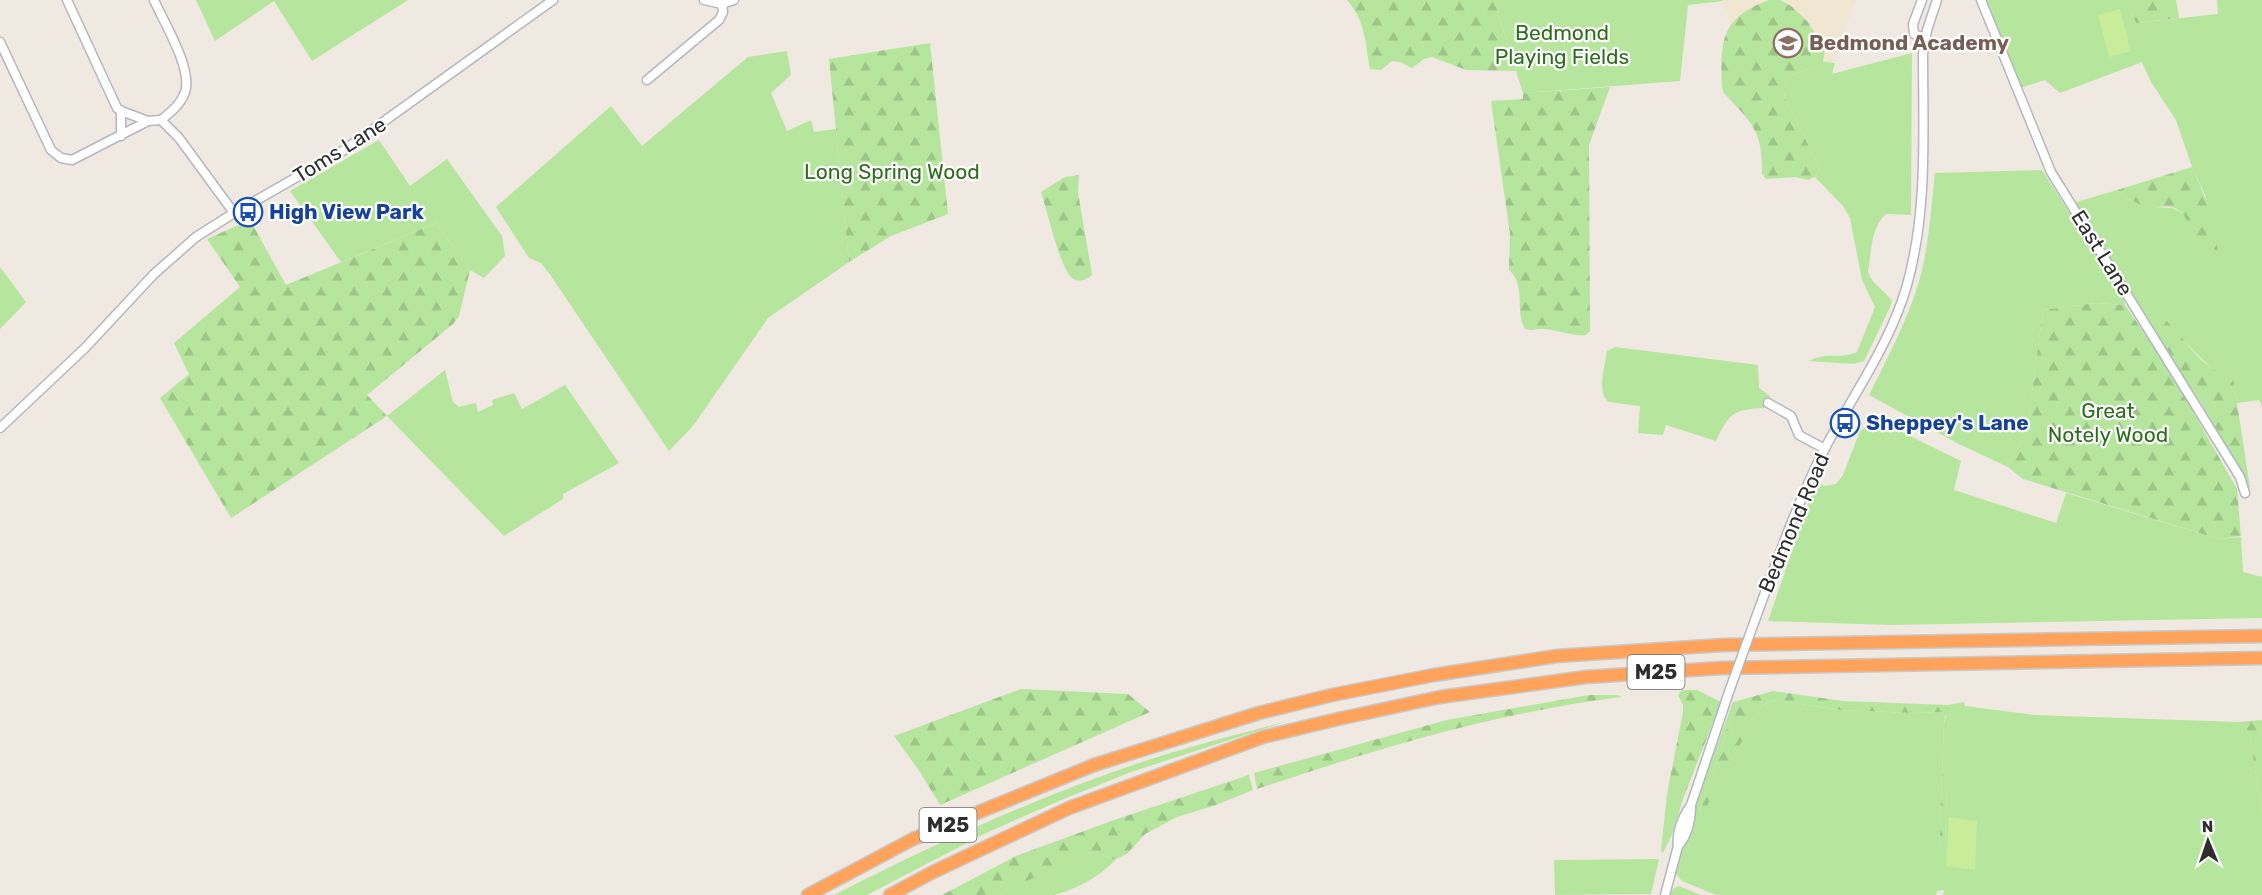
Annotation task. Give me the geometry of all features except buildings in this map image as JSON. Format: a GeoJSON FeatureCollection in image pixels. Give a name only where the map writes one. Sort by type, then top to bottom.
{"type":"FeatureCollection","features":[{"type":"Feature","properties":{"kind":"highway","name":"M25"},"geometry":{"type":"LineString","coordinates":[[808,895],[913,839],[1094,765],[1259,713],[1332,695],[1434,675],[1557,656],[1723,645],[2262,636]]}},
{"type":"Feature","properties":{"kind":"highway","name":"M25"},"geometry":{"type":"LineString","coordinates":[[890,895],[933,872],[1069,808],[1263,737],[1440,698],[1586,677],[1721,668],[2262,658]]}},
{"type":"Feature","properties":{"kind":"street"},"geometry":{"type":"LineString","coordinates":[[67,0],[97,67],[121,111],[121,136]]}},
{"type":"Feature","properties":{"kind":"street"},"geometry":{"type":"LineString","coordinates":[[0,42],[46,140],[56,155],[72,160],[148,121],[161,120],[177,107],[186,90],[186,74],[180,57],[154,0]]}},
{"type":"Feature","properties":{"kind":"street","name":"Toms Lane"},"geometry":{"type":"LineString","coordinates":[[0,428],[85,348],[167,261],[196,237],[344,150],[553,0]]}},
{"type":"Feature","properties":{"kind":"street"},"geometry":{"type":"LineString","coordinates":[[704,0],[722,4],[734,0]]}},
{"type":"Feature","properties":{"kind":"street"},"geometry":{"type":"LineString","coordinates":[[1922,0],[1912,29],[1914,34],[1925,38]]}},
{"type":"Feature","properties":{"kind":"street","name":"Bedmond Road"},"geometry":{"type":"LineString","coordinates":[[1665,895],[1685,813],[1691,805],[1730,689],[1796,510],[1825,449],[1885,341],[1899,310],[1912,266],[1921,214],[1923,54],[1925,38],[1937,0]]}},
{"type":"Feature","properties":{"kind":"street","name":"East Lane"},"geometry":{"type":"LineString","coordinates":[[1981,0],[2051,172],[2240,477],[2245,494]]}},
{"type":"Feature","properties":{"kind":"street"},"geometry":{"type":"LineString","coordinates":[[647,80],[719,20],[723,12],[722,4]]}},
{"type":"Feature","properties":{"kind":"street"},"geometry":{"type":"LineString","coordinates":[[121,111],[148,121]]}},
{"type":"Feature","properties":{"kind":"street"},"geometry":{"type":"LineString","coordinates":[[161,120],[186,147],[234,213]]}},
{"type":"Feature","properties":{"kind":"street"},"geometry":{"type":"LineString","coordinates":[[1768,403],[1791,416],[1799,435],[1825,449]]}},
{"type":"Feature","properties":{"kind":"shaded area","name":"Bedmond Academy"},"geometry":{"type":"Polygon","coordinates":[[[1723,0],[1856,0],[1833,63],[1823,62],[1747,78],[1723,0]]]}},
{"type":"Feature","properties":{"kind":"green space"},"geometry":{"type":"Polygon","coordinates":[[[196,0],[408,0],[312,61],[274,1],[215,41],[196,0]]]}},
{"type":"Feature","properties":{"kind":"green space"},"geometry":{"type":"Polygon","coordinates":[[[1347,0],[1494,0],[1516,71],[1466,70],[1432,57],[1424,59],[1412,68],[1392,61],[1381,70],[1370,69],[1361,24],[1347,0]]]}},
{"type":"Feature","properties":{"kind":"green space","name":"Bedmond Playing Fields"},"geometry":{"type":"Polygon","coordinates":[[[1494,0],[1723,1],[1688,5],[1680,81],[1523,93],[1494,0]]]}},
{"type":"Feature","properties":{"kind":"green space"},"geometry":{"type":"Polygon","coordinates":[[[1769,0],[1780,0],[1791,6],[1807,21],[1825,49],[1823,62],[1790,77],[1784,88],[1785,98],[1817,163],[1819,171],[1815,177],[1808,180],[1796,177],[1766,179],[1762,174],[1758,137],[1749,120],[1722,88],[1723,44],[1727,33],[1741,15],[1769,0]]]}},
{"type":"Feature","properties":{"kind":"green space"},"geometry":{"type":"Polygon","coordinates":[[[1987,0],[2125,0],[2136,23],[2218,14],[2217,0],[2262,0],[2262,407],[2259,400],[2237,403],[2233,377],[2215,372],[2170,324],[2141,313],[2073,203],[2117,190],[2143,205],[2178,210],[2189,224],[2206,197],[2192,167],[2176,120],[2151,82],[2142,62],[2060,93],[2045,80],[2020,88],[1987,0]]]}},
{"type":"Feature","properties":{"kind":"green space"},"geometry":{"type":"Polygon","coordinates":[[[2125,0],[2176,0],[2179,18],[2136,23],[2125,0]]]}},
{"type":"Feature","properties":{"kind":"green space"},"geometry":{"type":"Polygon","coordinates":[[[2120,9],[2131,51],[2109,57],[2098,15],[2120,9]]]}},
{"type":"Feature","properties":{"kind":"green space","name":"Long Spring Wood"},"geometry":{"type":"Polygon","coordinates":[[[930,43],[948,214],[891,236],[849,262],[829,59],[930,43]]]}},
{"type":"Feature","properties":{"kind":"green space"},"geometry":{"type":"Polygon","coordinates":[[[787,51],[791,75],[771,93],[787,131],[811,120],[814,132],[836,129],[849,262],[768,318],[693,426],[669,451],[551,276],[541,263],[529,258],[496,207],[611,106],[642,146],[748,57],[787,51]]]}},
{"type":"Feature","properties":{"kind":"green space"},"geometry":{"type":"Polygon","coordinates":[[[1912,53],[1911,215],[1886,214],[1881,219],[1872,241],[1868,272],[1872,280],[1892,301],[1890,307],[1864,361],[1853,364],[1809,361],[1822,356],[1857,352],[1875,307],[1862,280],[1850,218],[1843,206],[1815,177],[1819,171],[1817,163],[1785,98],[1786,82],[1795,74],[1823,62],[1835,63],[1832,74],[1912,53]]]}},
{"type":"Feature","properties":{"kind":"green space"},"geometry":{"type":"Polygon","coordinates":[[[1610,87],[1589,145],[1590,331],[1586,335],[1574,335],[1546,329],[1525,329],[1520,314],[1518,283],[1509,270],[1510,234],[1491,101],[1523,99],[1523,93],[1610,87]]]}},
{"type":"Feature","properties":{"kind":"green space"},"geometry":{"type":"Polygon","coordinates":[[[379,140],[410,186],[447,159],[502,236],[505,256],[484,278],[470,270],[436,223],[341,262],[290,191],[379,140]]]}},
{"type":"Feature","properties":{"kind":"green space"},"geometry":{"type":"Polygon","coordinates":[[[2192,167],[2208,208],[2218,251],[2205,246],[2194,237],[2183,215],[2177,209],[2141,205],[2117,190],[2192,167]]]}},
{"type":"Feature","properties":{"kind":"green space"},"geometry":{"type":"Polygon","coordinates":[[[2042,170],[2123,296],[2125,305],[2096,303],[2043,310],[2025,432],[2008,467],[1959,444],[1869,395],[1903,325],[1919,282],[1927,241],[1935,173],[2042,170]]]}},
{"type":"Feature","properties":{"kind":"green space"},"geometry":{"type":"Polygon","coordinates":[[[1079,175],[1078,193],[1092,274],[1079,281],[1072,278],[1063,263],[1041,192],[1065,177],[1079,175]]]}},
{"type":"Feature","properties":{"kind":"green space"},"geometry":{"type":"Polygon","coordinates":[[[250,220],[286,285],[436,223],[470,270],[459,316],[453,324],[367,395],[387,416],[231,518],[160,398],[189,374],[174,343],[240,287],[207,239],[250,220]]]}},
{"type":"Feature","properties":{"kind":"green space"},"geometry":{"type":"Polygon","coordinates":[[[0,267],[26,302],[0,329],[0,267]]]}},
{"type":"Feature","properties":{"kind":"green space","name":"Great Notely Wood"},"geometry":{"type":"Polygon","coordinates":[[[2096,303],[2125,305],[2167,366],[2237,489],[2241,536],[2219,539],[2023,479],[2008,467],[2025,432],[2043,310],[2096,303]]]}},
{"type":"Feature","properties":{"kind":"green space"},"geometry":{"type":"Polygon","coordinates":[[[2141,313],[2163,319],[2211,368],[2233,377],[2250,488],[2203,406],[2141,313]]]}},
{"type":"Feature","properties":{"kind":"green space"},"geometry":{"type":"Polygon","coordinates":[[[1615,347],[1758,365],[1759,388],[1770,396],[1765,408],[1739,411],[1734,414],[1725,424],[1716,441],[1666,425],[1663,435],[1638,433],[1640,406],[1609,402],[1603,392],[1602,378],[1607,351],[1615,347]]]}},
{"type":"Feature","properties":{"kind":"green space"},"geometry":{"type":"Polygon","coordinates":[[[445,370],[453,402],[459,407],[476,403],[478,412],[493,405],[492,400],[514,393],[522,409],[565,385],[619,463],[563,494],[563,499],[504,536],[387,416],[445,370]]]}},
{"type":"Feature","properties":{"kind":"green space"},"geometry":{"type":"Polygon","coordinates":[[[1877,420],[1961,461],[1954,490],[2056,523],[2066,493],[2219,539],[2241,537],[2243,572],[2262,577],[2262,618],[1892,625],[1768,621],[1816,482],[1824,486],[1836,484],[1843,475],[1860,431],[1877,420]]]}},
{"type":"Feature","properties":{"kind":"green space"},"geometry":{"type":"Polygon","coordinates":[[[1021,689],[1128,694],[1150,712],[940,805],[894,736],[1021,689]]]}},
{"type":"Feature","properties":{"kind":"green space"},"geometry":{"type":"Polygon","coordinates":[[[1682,690],[1697,690],[1721,702],[1683,799],[1667,794],[1683,712],[1683,705],[1678,695],[1682,690]]]}},
{"type":"Feature","properties":{"kind":"green space"},"geometry":{"type":"Polygon","coordinates":[[[1773,691],[1843,701],[1948,705],[1964,702],[1965,706],[1955,709],[1949,717],[1945,853],[1939,854],[1944,724],[1947,712],[1840,710],[1774,700],[1761,706],[1702,815],[1699,812],[1737,701],[1773,691]]]}},
{"type":"Feature","properties":{"kind":"green space"},"geometry":{"type":"Polygon","coordinates":[[[1589,695],[1622,697],[1483,722],[1392,746],[1257,789],[1254,773],[1447,720],[1589,695]]]}},
{"type":"Feature","properties":{"kind":"green space"},"geometry":{"type":"Polygon","coordinates":[[[1774,700],[1840,710],[1948,712],[1944,724],[1939,854],[1945,852],[1948,731],[1949,717],[1955,709],[1965,706],[2034,715],[2238,722],[2247,730],[2250,737],[2262,812],[2262,895],[1943,895],[1944,890],[1937,891],[1936,895],[1716,895],[1682,881],[1675,873],[1679,857],[1693,824],[1696,802],[1733,702],[1737,701],[1699,812],[1702,814],[1761,706],[1774,700]]]}},
{"type":"Feature","properties":{"kind":"green space"},"geometry":{"type":"Polygon","coordinates":[[[2262,720],[2262,812],[2250,737],[2247,730],[2238,722],[2262,720]]]}},
{"type":"Feature","properties":{"kind":"green space"},"geometry":{"type":"Polygon","coordinates":[[[1288,721],[1131,772],[1059,801],[986,833],[867,895],[834,895],[943,842],[1054,794],[1150,759],[1288,721]]]}},
{"type":"Feature","properties":{"kind":"green space"},"geometry":{"type":"Polygon","coordinates":[[[1249,775],[1253,790],[1177,817],[1145,834],[1127,854],[1115,860],[1095,852],[1083,855],[1005,891],[1002,895],[942,895],[1016,856],[1114,820],[1249,775]]]}},
{"type":"Feature","properties":{"kind":"green space"},"geometry":{"type":"Polygon","coordinates":[[[1667,794],[1683,799],[1673,832],[1663,853],[1661,851],[1667,794]]]}},
{"type":"Feature","properties":{"kind":"green space"},"geometry":{"type":"Polygon","coordinates":[[[1949,817],[1977,821],[1975,870],[1946,866],[1949,817]]]}},
{"type":"Feature","properties":{"kind":"green space"},"geometry":{"type":"Polygon","coordinates":[[[1095,852],[1115,860],[1102,872],[1079,886],[1054,895],[1002,895],[1005,891],[1049,868],[1095,852]]]}},
{"type":"Feature","properties":{"kind":"green space"},"geometry":{"type":"Polygon","coordinates":[[[1659,859],[1651,894],[1555,895],[1554,860],[1659,859]]]}},
{"type":"Feature","properties":{"kind":"green space"},"geometry":{"type":"Polygon","coordinates":[[[1679,886],[1701,895],[1670,895],[1673,889],[1679,886]]]}},
{"type":"Feature","properties":{"kind":"place","name":"Bedmond Academy"},"geometry":{"type":"Point","coordinates":[1788,43]}},
{"type":"Feature","properties":{"kind":"place","name":"High View Park"},"geometry":{"type":"Point","coordinates":[248,212]}},
{"type":"Feature","properties":{"kind":"place","name":"Sheppey's Lane"},"geometry":{"type":"Point","coordinates":[1845,423]}}]}
